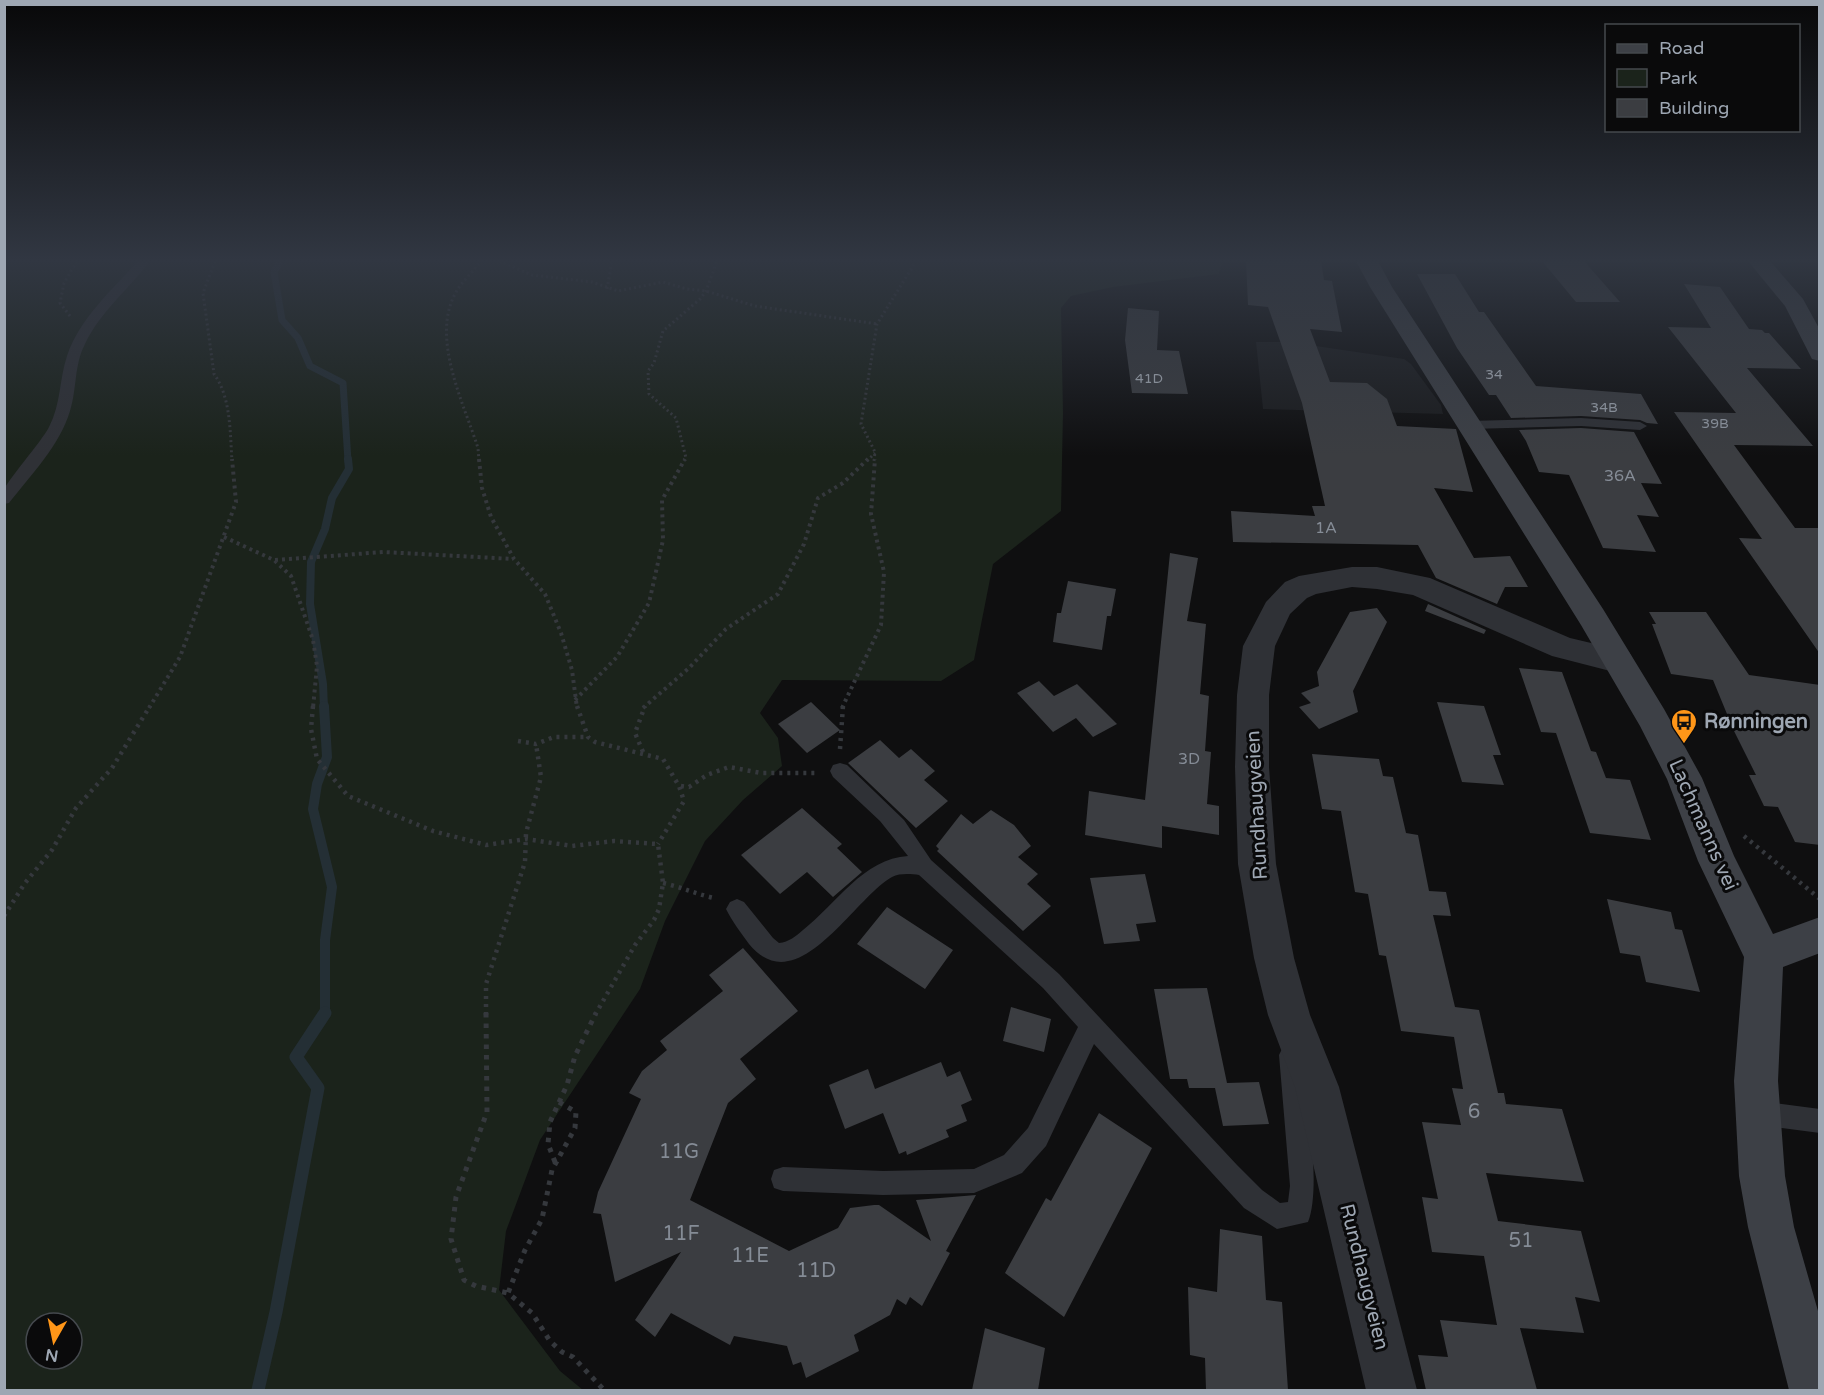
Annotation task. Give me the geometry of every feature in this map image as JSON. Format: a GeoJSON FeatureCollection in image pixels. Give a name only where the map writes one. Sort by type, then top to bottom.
{"type":"FeatureCollection","features":[{"type":"Feature","properties":{"kind":"street","name":"Lachmanns vei"},"geometry":{"type":"LineString","coordinates":[[1406,326],[1618,661],[1684,778],[1717,861],[1764,956],[1756,1081],[1762,1176],[1771,1227],[1814,1390]]}},
{"type":"Feature","properties":{"kind":"street"},"geometry":{"type":"LineString","coordinates":[[1806,326],[1820,354]]}},
{"type":"Feature","properties":{"kind":"street","name":"Rundhaugveien"},"geometry":{"type":"LineString","coordinates":[[1392,1390],[1317,1087],[1289,1015],[1274,958],[1257,864],[1252,767],[1255,667],[1265,630],[1284,600],[1310,584],[1352,577],[1403,582],[1438,592],[1563,648],[1618,661]]}},
{"type":"Feature","properties":{"kind":"street"},"geometry":{"type":"LineString","coordinates":[[1764,956],[1820,935]]}},
{"type":"Feature","properties":{"kind":"lane"},"geometry":{"type":"LineString","coordinates":[[4,499],[34,461],[60,418],[68,387],[68,369],[78,344],[91,326]]}},
{"type":"Feature","properties":{"kind":"lane"},"geometry":{"type":"LineString","coordinates":[[1470,425],[1581,422],[1640,426]]}},
{"type":"Feature","properties":{"kind":"lane"},"geometry":{"type":"LineString","coordinates":[[840,771],[898,825],[913,845],[924,866],[1051,981],[1236,1183],[1252,1199],[1277,1216],[1299,1213],[1302,1186],[1289,1015]]}},
{"type":"Feature","properties":{"kind":"lane"},"geometry":{"type":"LineString","coordinates":[[737,909],[762,942],[777,952],[786,954],[817,932],[887,869],[903,865],[924,866]]}},
{"type":"Feature","properties":{"kind":"lane"},"geometry":{"type":"LineString","coordinates":[[783,1179],[933,1184],[974,1181],[1013,1164],[1037,1137],[1092,1024]]}},
{"type":"Feature","properties":{"kind":"lane"},"geometry":{"type":"LineString","coordinates":[[1758,1113],[1820,1121]]}},
{"type":"Feature","properties":{"kind":"path"},"geometry":{"type":"LineString","coordinates":[[4,916],[25,884],[52,850],[76,808],[111,768],[180,657],[209,572],[224,537],[236,502],[228,416],[220,382],[214,374],[207,326]]}},
{"type":"Feature","properties":{"kind":"path"},"geometry":{"type":"LineString","coordinates":[[447,326],[448,357],[478,448],[482,488],[491,517],[514,559],[545,594],[561,633],[572,670],[575,701],[588,737],[595,742],[663,759],[684,794],[684,801],[658,844],[663,883],[659,909],[590,1024],[550,1122],[548,1144],[555,1162]]}},
{"type":"Feature","properties":{"kind":"path"},"geometry":{"type":"LineString","coordinates":[[575,701],[617,657],[649,603],[663,540],[662,500],[686,458],[676,418],[649,394],[648,371],[654,363],[663,331],[669,326]]}},
{"type":"Feature","properties":{"kind":"path"},"geometry":{"type":"LineString","coordinates":[[840,771],[842,708],[881,625],[885,572],[871,514],[875,452],[861,424],[877,326]]}},
{"type":"Feature","properties":{"kind":"path"},"geometry":{"type":"LineString","coordinates":[[643,753],[635,733],[636,725],[646,703],[689,668],[726,628],[778,594],[804,544],[818,498],[843,483],[875,452]]}},
{"type":"Feature","properties":{"kind":"path"},"geometry":{"type":"LineString","coordinates":[[224,537],[274,560],[291,576],[313,640],[317,666],[311,729],[317,759],[348,796],[433,831],[486,845],[526,839],[572,846],[614,841],[658,844]]}},
{"type":"Feature","properties":{"kind":"path"},"geometry":{"type":"LineString","coordinates":[[274,560],[384,552],[514,559]]}},
{"type":"Feature","properties":{"kind":"path"},"geometry":{"type":"LineString","coordinates":[[518,741],[536,744],[554,737],[588,737]]}},
{"type":"Feature","properties":{"kind":"path"},"geometry":{"type":"LineString","coordinates":[[536,744],[541,777],[526,839],[521,876],[486,984],[487,1112],[456,1197],[451,1239],[464,1280],[476,1286],[508,1293],[532,1313],[550,1341],[579,1362],[604,1390]]}},
{"type":"Feature","properties":{"kind":"path"},"geometry":{"type":"LineString","coordinates":[[681,786],[689,786],[707,775],[729,767],[761,773],[811,773]]}},
{"type":"Feature","properties":{"kind":"path"},"geometry":{"type":"LineString","coordinates":[[1744,837],[1820,898]]}},
{"type":"Feature","properties":{"kind":"path"},"geometry":{"type":"LineString","coordinates":[[663,883],[687,888],[703,897],[725,902],[737,909]]}},
{"type":"Feature","properties":{"kind":"path"},"geometry":{"type":"LineString","coordinates":[[508,1293],[525,1250],[543,1219],[555,1162],[575,1128],[576,1112],[559,1102]]}},
{"type":"Feature","properties":{"kind":"shaded area"},"geometry":{"type":"Polygon","coordinates":[[[1256,342],[1289,342],[1404,359],[1411,364],[1441,405],[1443,414],[1263,409],[1256,342]]]}},
{"type":"Feature","properties":{"kind":"green space"},"geometry":{"type":"Polygon","coordinates":[[[5,326],[1061,326],[1063,413],[1061,511],[993,564],[974,660],[941,681],[782,680],[760,713],[778,738],[782,766],[743,800],[705,841],[665,921],[640,989],[540,1140],[506,1231],[499,1290],[560,1371],[583,1390],[5,1390],[5,326]]]}},
{"type":"Feature","properties":{"kind":"building"},"geometry":{"type":"Polygon","coordinates":[[[1126,326],[1158,326],[1157,350],[1179,351],[1188,394],[1132,393],[1125,340],[1126,326]]]}},
{"type":"Feature","properties":{"kind":"building"},"geometry":{"type":"Polygon","coordinates":[[[1275,326],[1341,326],[1342,332],[1310,329],[1330,382],[1367,383],[1387,399],[1397,426],[1456,429],[1473,492],[1434,488],[1474,558],[1510,556],[1528,587],[1505,587],[1497,604],[1436,578],[1418,545],[1233,542],[1231,511],[1315,516],[1312,506],[1325,506],[1302,403],[1275,326]]]}},
{"type":"Feature","properties":{"kind":"building"},"geometry":{"type":"Polygon","coordinates":[[[1445,326],[1494,326],[1536,386],[1641,394],[1658,424],[1640,420],[1581,416],[1511,418],[1496,395],[1489,395],[1445,326]]]}},
{"type":"Feature","properties":{"kind":"building"},"geometry":{"type":"Polygon","coordinates":[[[1710,326],[1747,326],[1749,329],[1769,333],[1801,369],[1747,368],[1813,446],[1734,445],[1795,528],[1820,528],[1820,654],[1739,538],[1762,539],[1674,412],[1736,413],[1668,327],[1711,328],[1710,326]]]}},
{"type":"Feature","properties":{"kind":"building"},"geometry":{"type":"Polygon","coordinates":[[[1581,428],[1634,432],[1662,484],[1641,483],[1659,517],[1637,515],[1656,552],[1603,548],[1569,475],[1539,472],[1519,430],[1581,428]]]}},
{"type":"Feature","properties":{"kind":"building"},"geometry":{"type":"Polygon","coordinates":[[[1170,553],[1198,558],[1187,621],[1206,624],[1200,694],[1209,696],[1205,751],[1211,752],[1207,804],[1219,806],[1219,835],[1162,826],[1162,848],[1085,835],[1089,791],[1145,800],[1170,553]]]}},
{"type":"Feature","properties":{"kind":"building"},"geometry":{"type":"Polygon","coordinates":[[[1068,581],[1116,589],[1111,616],[1107,616],[1102,650],[1053,642],[1057,613],[1061,613],[1068,581]]]}},
{"type":"Feature","properties":{"kind":"building"},"geometry":{"type":"Polygon","coordinates":[[[1428,604],[1486,630],[1484,634],[1425,611],[1428,604]]]}},
{"type":"Feature","properties":{"kind":"building"},"geometry":{"type":"Polygon","coordinates":[[[1377,608],[1387,622],[1353,691],[1358,712],[1319,729],[1299,707],[1311,703],[1301,693],[1319,686],[1317,672],[1350,612],[1377,608]]]}},
{"type":"Feature","properties":{"kind":"building"},"geometry":{"type":"Polygon","coordinates":[[[1649,612],[1706,612],[1749,675],[1820,685],[1820,845],[1795,842],[1778,807],[1764,806],[1749,775],[1756,775],[1734,731],[1713,680],[1671,674],[1652,624],[1656,624],[1649,612]]]}},
{"type":"Feature","properties":{"kind":"building"},"geometry":{"type":"Polygon","coordinates":[[[1519,668],[1562,672],[1591,751],[1596,752],[1606,778],[1630,780],[1651,840],[1590,833],[1556,733],[1541,732],[1519,668]]]}},
{"type":"Feature","properties":{"kind":"building"},"geometry":{"type":"Polygon","coordinates":[[[1039,681],[1054,696],[1077,684],[1117,724],[1093,737],[1076,718],[1053,732],[1017,693],[1039,681]]]}},
{"type":"Feature","properties":{"kind":"building"},"geometry":{"type":"Polygon","coordinates":[[[811,702],[840,730],[807,753],[778,724],[811,702]]]}},
{"type":"Feature","properties":{"kind":"building"},"geometry":{"type":"Polygon","coordinates":[[[1437,702],[1484,706],[1501,755],[1493,755],[1504,785],[1462,782],[1437,702]]]}},
{"type":"Feature","properties":{"kind":"building"},"geometry":{"type":"Polygon","coordinates":[[[880,740],[899,758],[911,749],[935,771],[924,780],[948,801],[916,828],[848,763],[880,740]]]}},
{"type":"Feature","properties":{"kind":"building"},"geometry":{"type":"Polygon","coordinates":[[[1312,754],[1379,759],[1383,776],[1393,777],[1406,833],[1418,835],[1429,891],[1446,892],[1451,916],[1433,915],[1455,1007],[1479,1010],[1498,1093],[1504,1093],[1506,1104],[1562,1109],[1584,1182],[1486,1173],[1498,1221],[1581,1231],[1600,1302],[1575,1297],[1584,1333],[1520,1328],[1537,1390],[1426,1390],[1418,1355],[1448,1357],[1440,1320],[1497,1325],[1484,1256],[1432,1252],[1422,1197],[1438,1199],[1422,1122],[1461,1125],[1452,1088],[1463,1089],[1454,1037],[1401,1031],[1386,956],[1379,955],[1368,894],[1355,892],[1341,811],[1322,809],[1312,754]]]}},
{"type":"Feature","properties":{"kind":"building"},"geometry":{"type":"Polygon","coordinates":[[[802,808],[842,844],[837,848],[862,872],[833,897],[807,872],[780,894],[741,855],[802,808]]]}},
{"type":"Feature","properties":{"kind":"building"},"geometry":{"type":"Polygon","coordinates":[[[991,810],[1014,825],[1031,846],[1018,857],[1038,874],[1027,884],[1051,906],[1023,931],[937,851],[939,849],[936,846],[961,814],[973,824],[991,810]]]}},
{"type":"Feature","properties":{"kind":"building"},"geometry":{"type":"Polygon","coordinates":[[[1145,874],[1156,922],[1136,924],[1140,941],[1104,944],[1090,878],[1145,874]]]}},
{"type":"Feature","properties":{"kind":"building"},"geometry":{"type":"Polygon","coordinates":[[[1607,899],[1671,912],[1675,929],[1682,930],[1700,992],[1646,982],[1640,956],[1620,953],[1607,899]]]}},
{"type":"Feature","properties":{"kind":"building"},"geometry":{"type":"Polygon","coordinates":[[[887,907],[953,950],[925,989],[857,944],[887,907]]]}},
{"type":"Feature","properties":{"kind":"building"},"geometry":{"type":"Polygon","coordinates":[[[743,948],[798,1011],[740,1059],[756,1079],[728,1103],[690,1200],[789,1251],[838,1228],[850,1208],[874,1205],[879,1205],[931,1241],[916,1200],[976,1195],[946,1251],[950,1253],[922,1306],[910,1297],[906,1305],[897,1299],[890,1315],[854,1335],[859,1351],[806,1378],[801,1362],[793,1365],[787,1346],[734,1336],[730,1345],[671,1313],[655,1337],[635,1320],[681,1252],[615,1282],[601,1214],[593,1213],[598,1192],[641,1099],[629,1093],[642,1071],[667,1050],[660,1041],[723,991],[709,975],[743,948]]]}},
{"type":"Feature","properties":{"kind":"building"},"geometry":{"type":"Polygon","coordinates":[[[1207,988],[1227,1083],[1259,1082],[1269,1124],[1223,1126],[1215,1088],[1189,1088],[1187,1079],[1170,1079],[1154,989],[1207,988]]]}},
{"type":"Feature","properties":{"kind":"building"},"geometry":{"type":"Polygon","coordinates":[[[1011,1007],[1051,1019],[1044,1052],[1003,1041],[1011,1007]]]}},
{"type":"Feature","properties":{"kind":"building"},"geometry":{"type":"Polygon","coordinates":[[[941,1062],[947,1077],[960,1071],[972,1100],[961,1105],[967,1121],[946,1130],[949,1137],[907,1155],[906,1151],[899,1154],[883,1113],[845,1129],[829,1085],[868,1069],[875,1089],[941,1062]]]}},
{"type":"Feature","properties":{"kind":"building"},"geometry":{"type":"Polygon","coordinates":[[[1099,1113],[1152,1148],[1064,1317],[1005,1273],[1046,1198],[1051,1201],[1099,1113]]]}},
{"type":"Feature","properties":{"kind":"building"},"geometry":{"type":"Polygon","coordinates":[[[1220,1229],[1262,1236],[1266,1300],[1282,1302],[1288,1390],[1206,1390],[1205,1358],[1190,1355],[1188,1287],[1217,1292],[1220,1229]]]}},
{"type":"Feature","properties":{"kind":"building"},"geometry":{"type":"Polygon","coordinates":[[[985,1328],[1045,1348],[1038,1390],[972,1390],[985,1328]]]}},
{"type":"Feature","properties":{"kind":"waterway"},"geometry":{"type":"LineString","coordinates":[[287,326],[298,338],[310,366],[343,383],[348,461]]}},
{"type":"Feature","properties":{"kind":"waterway"},"geometry":{"type":"LineString","coordinates":[[324,708],[323,684],[310,604],[311,562],[325,529],[332,498],[349,469],[348,459]]}},
{"type":"Feature","properties":{"kind":"waterway"},"geometry":{"type":"LineString","coordinates":[[324,706],[327,757],[317,784],[313,809],[332,887],[325,940],[325,1013]]}},
{"type":"Feature","properties":{"kind":"waterway"},"geometry":{"type":"LineString","coordinates":[[258,1390],[276,1312],[318,1088],[296,1057],[325,1013]]}},
{"type":"Feature","properties":{"kind":"place","name":"Rønningen"},"geometry":{"type":"Point","coordinates":[1684,745]}}]}
